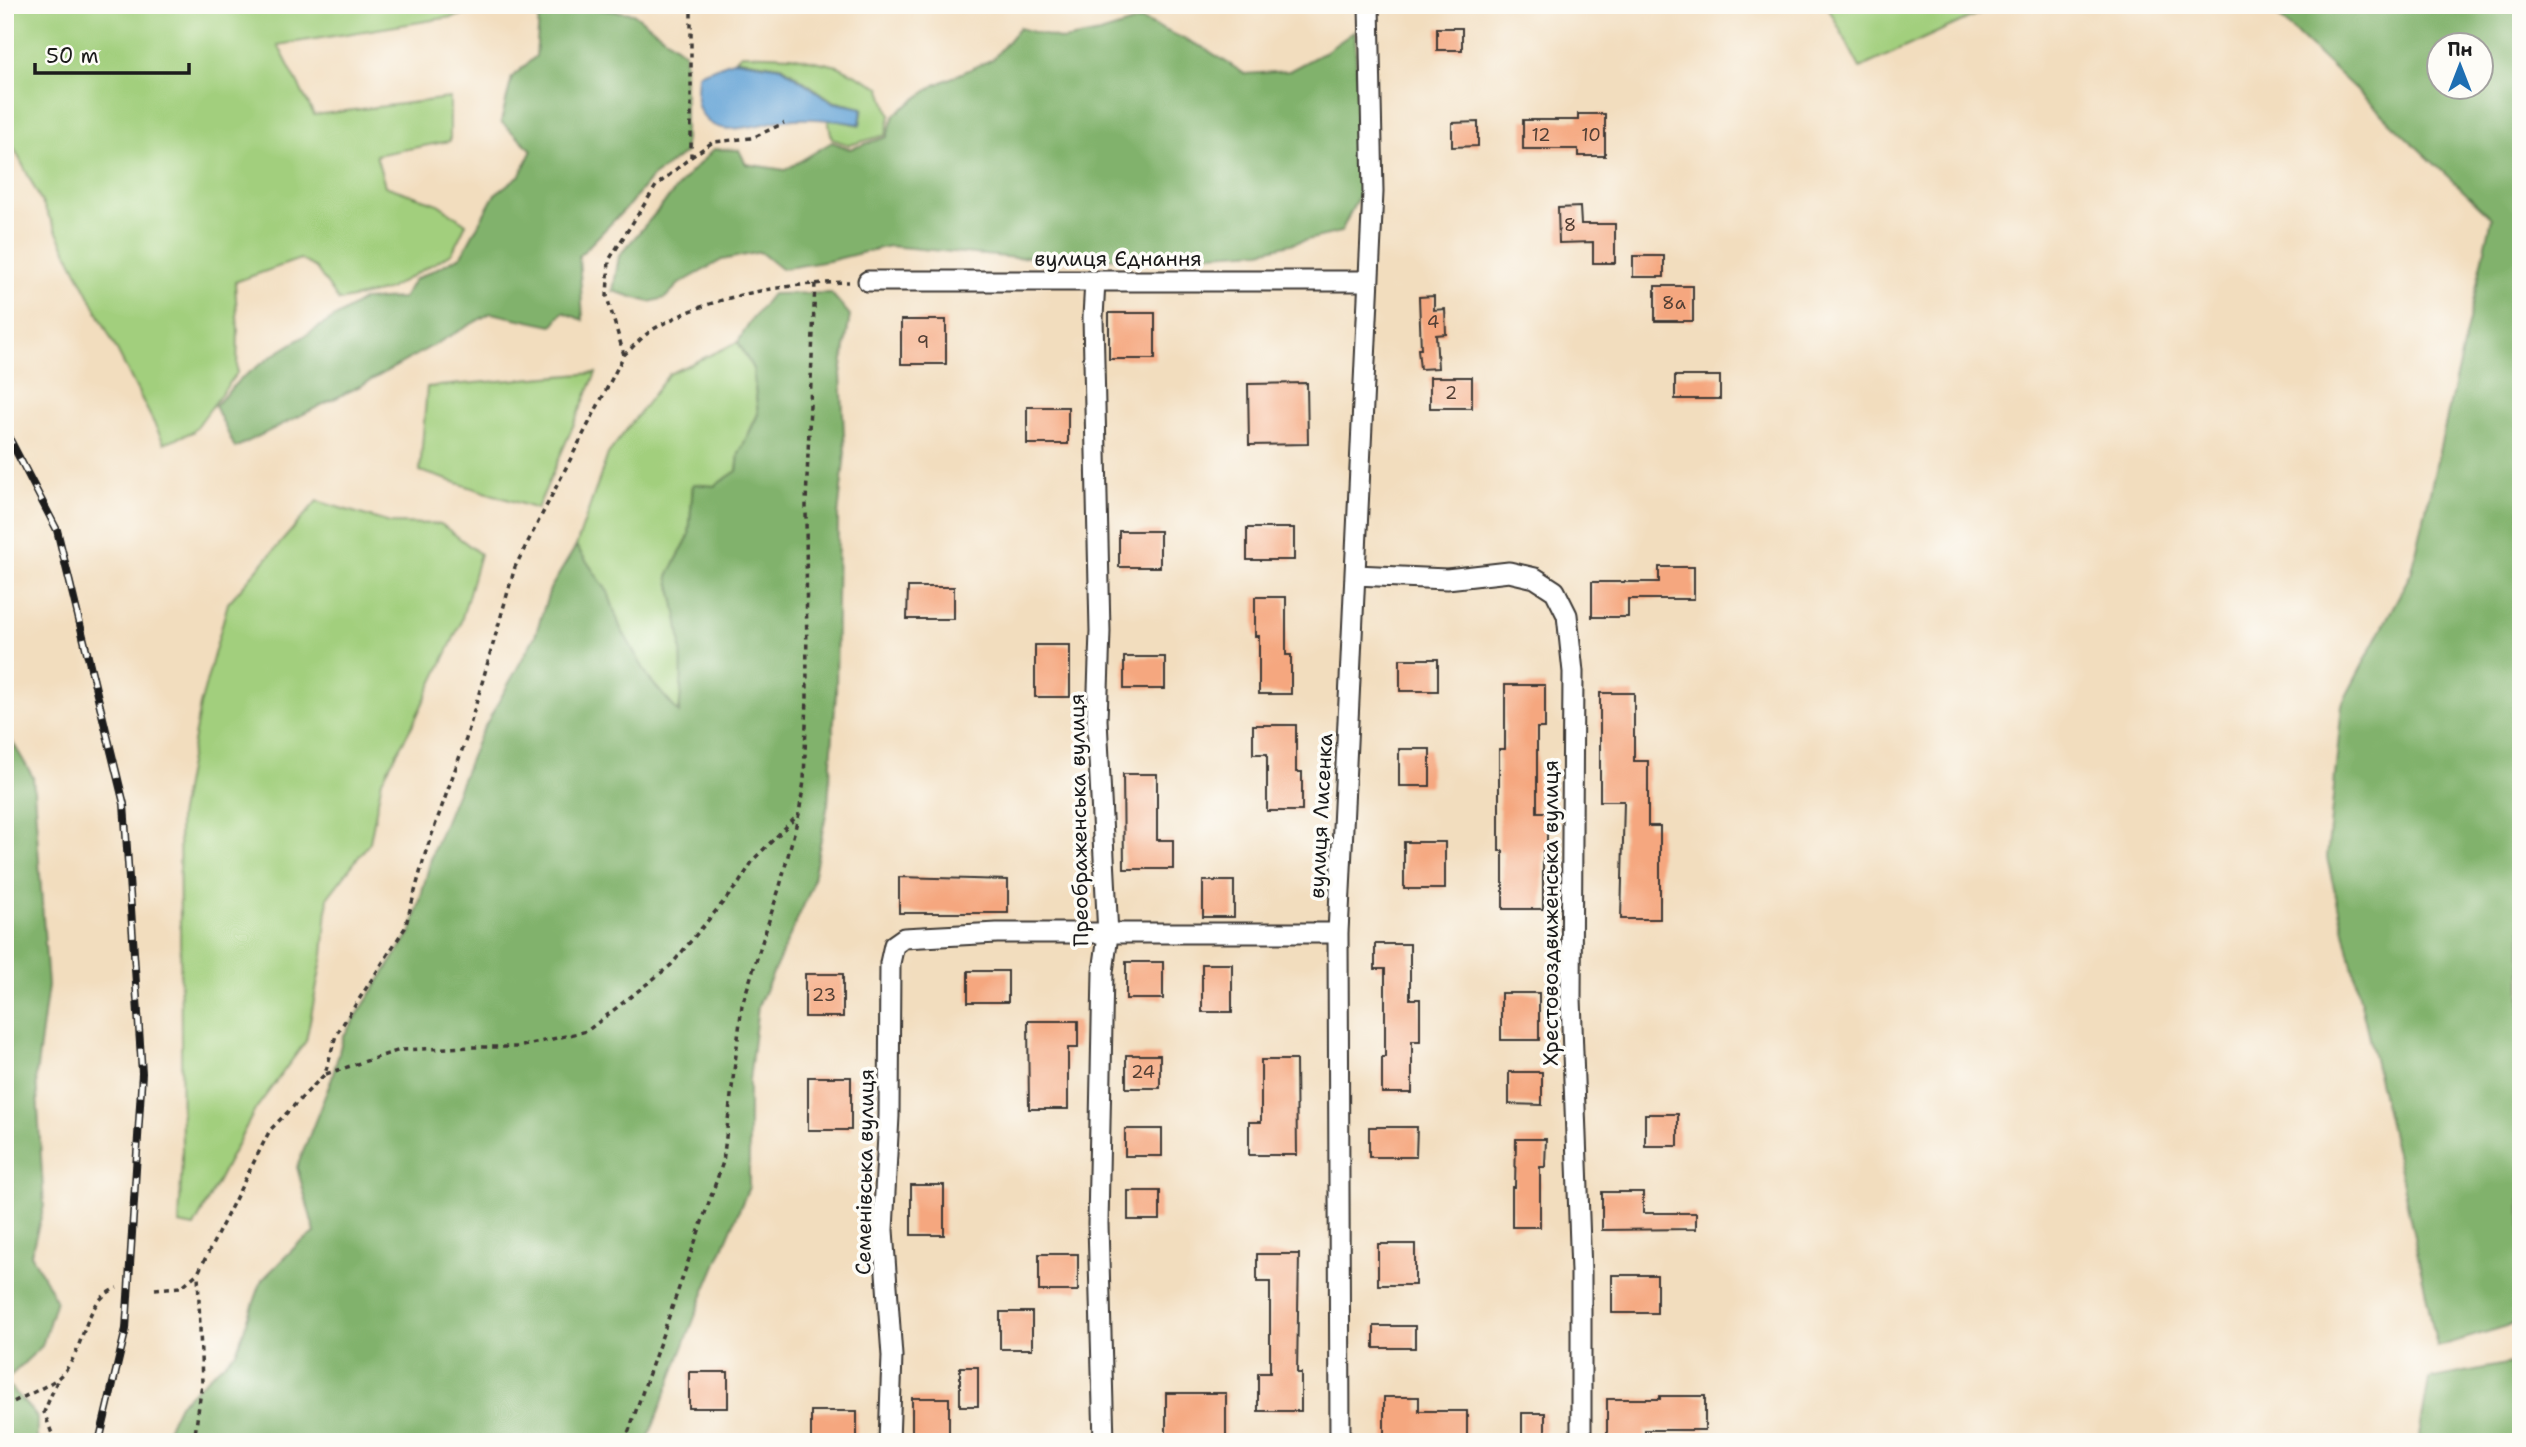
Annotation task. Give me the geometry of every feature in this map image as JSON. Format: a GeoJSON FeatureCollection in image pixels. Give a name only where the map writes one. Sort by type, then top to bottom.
{"type":"FeatureCollection","features":[{"type":"Feature","properties":{"kind":"street","name":"вулиця Лисенка"},"geometry":{"type":"LineString","coordinates":[[1340,1442],[1338,933],[1373,192],[1369,5]]}},
{"type":"Feature","properties":{"kind":"street","name":"вулиця Єднання"},"geometry":{"type":"LineString","coordinates":[[868,281],[1368,281]]}},
{"type":"Feature","properties":{"kind":"street","name":"Преображенська вулиця"},"geometry":{"type":"LineString","coordinates":[[1096,281],[1093,317],[1100,632],[1097,720],[1108,934],[1103,972],[1098,1224],[1104,1442]]}},
{"type":"Feature","properties":{"kind":"street","name":"Хрестовоздвиженська вулиця"},"geometry":{"type":"LineString","coordinates":[[1355,575],[1447,579],[1509,572],[1535,578],[1555,591],[1567,615],[1573,672],[1571,998],[1581,1272],[1581,1442]]}},
{"type":"Feature","properties":{"kind":"street","name":"Семенівська вулиця"},"geometry":{"type":"LineString","coordinates":[[889,1442],[892,1356],[883,1230],[889,1116],[890,963],[894,945],[904,938],[997,933],[1108,934]]}},
{"type":"Feature","properties":{"kind":"street"},"geometry":{"type":"LineString","coordinates":[[1108,934],[1338,933]]}},
{"type":"Feature","properties":{"kind":"path"},"geometry":{"type":"LineString","coordinates":[[691,10],[691,157]]}},
{"type":"Feature","properties":{"kind":"path"},"geometry":{"type":"LineString","coordinates":[[624,355],[607,296],[609,260],[656,186],[713,142],[752,138],[784,123]]}},
{"type":"Feature","properties":{"kind":"path"},"geometry":{"type":"LineString","coordinates":[[325,1074],[336,1035],[405,928],[426,851],[466,739],[515,567],[624,355],[650,332],[694,309],[760,290],[815,283],[868,281]]}},
{"type":"Feature","properties":{"kind":"path"},"geometry":{"type":"LineString","coordinates":[[625,1442],[723,1162],[742,1005],[780,886],[799,814],[804,781],[807,697],[806,503],[815,283]]}},
{"type":"Feature","properties":{"kind":"path"},"geometry":{"type":"LineString","coordinates":[[155,1289],[181,1287],[198,1273],[270,1130],[325,1074],[400,1050],[472,1046],[519,1047],[587,1031],[671,965],[739,883],[754,859],[799,814]]}},
{"type":"Feature","properties":{"kind":"path"},"geometry":{"type":"LineString","coordinates":[[194,1442],[202,1383],[198,1273]]}},
{"type":"Feature","properties":{"kind":"path"},"geometry":{"type":"LineString","coordinates":[[55,1442],[44,1412],[59,1377],[81,1344],[93,1306],[117,1288]]}},
{"type":"Feature","properties":{"kind":"path"},"geometry":{"type":"LineString","coordinates":[[5,1406],[59,1377]]}},
{"type":"Feature","properties":{"kind":"green space"},"geometry":{"type":"Polygon","coordinates":[[[5,5],[509,5],[495,10],[278,45],[314,115],[450,98],[450,141],[376,155],[385,186],[438,204],[466,224],[452,253],[387,290],[339,301],[316,268],[300,259],[235,282],[237,373],[193,432],[164,443],[5,130],[5,5]]]}},
{"type":"Feature","properties":{"kind":"green space"},"geometry":{"type":"Polygon","coordinates":[[[540,5],[580,5],[584,8],[633,13],[685,53],[685,153],[652,177],[579,256],[583,320],[563,312],[552,326],[491,313],[366,383],[235,448],[215,406],[240,379],[363,300],[403,298],[414,280],[461,256],[495,194],[520,175],[532,150],[501,122],[512,77],[536,56],[540,5]]]}},
{"type":"Feature","properties":{"kind":"green space"},"geometry":{"type":"Polygon","coordinates":[[[1827,5],[1997,5],[1860,68],[1827,5]]]}},
{"type":"Feature","properties":{"kind":"green space"},"geometry":{"type":"Polygon","coordinates":[[[2266,5],[2521,5],[2521,1322],[2437,1347],[2401,1175],[2327,858],[2342,704],[2412,571],[2492,218],[2266,5]]]}},
{"type":"Feature","properties":{"kind":"green space"},"geometry":{"type":"Polygon","coordinates":[[[1142,20],[1204,48],[1245,74],[1289,71],[1325,52],[1355,31],[1361,191],[1341,232],[1261,251],[1128,259],[1056,254],[1016,258],[889,246],[829,261],[781,269],[760,252],[722,260],[679,284],[665,298],[649,302],[613,291],[619,256],[688,175],[714,149],[739,150],[746,164],[785,170],[832,142],[850,149],[887,137],[894,115],[935,85],[993,59],[1019,28],[1063,40],[1100,33],[1142,20]]]}},
{"type":"Feature","properties":{"kind":"green space"},"geometry":{"type":"Polygon","coordinates":[[[741,54],[791,56],[838,66],[880,87],[890,115],[886,135],[849,145],[832,139],[828,119],[860,125],[863,108],[833,101],[782,66],[736,59],[741,54]]]}},
{"type":"Feature","properties":{"kind":"green space"},"geometry":{"type":"Polygon","coordinates":[[[831,293],[850,315],[841,373],[845,453],[838,516],[836,693],[828,804],[811,889],[758,1006],[749,1081],[749,1187],[704,1293],[647,1442],[161,1442],[179,1404],[236,1352],[262,1280],[298,1244],[315,1233],[297,1167],[332,1078],[343,1037],[412,930],[433,851],[479,737],[535,636],[550,589],[576,546],[608,592],[620,627],[650,680],[679,713],[681,644],[668,576],[689,536],[693,484],[714,486],[737,471],[739,454],[758,414],[753,369],[738,342],[772,294],[831,293]]]}},
{"type":"Feature","properties":{"kind":"green space"},"geometry":{"type":"Polygon","coordinates":[[[738,342],[753,369],[758,414],[739,454],[737,471],[714,486],[693,484],[689,536],[668,576],[679,620],[684,668],[679,714],[650,680],[620,627],[607,592],[576,546],[608,454],[669,374],[738,342]]]}},
{"type":"Feature","properties":{"kind":"green space"},"geometry":{"type":"Polygon","coordinates":[[[596,373],[537,509],[420,471],[427,387],[596,373]]]}},
{"type":"Feature","properties":{"kind":"green space"},"geometry":{"type":"Polygon","coordinates":[[[317,501],[390,523],[441,524],[480,554],[460,625],[413,724],[382,780],[370,842],[328,897],[323,955],[306,1041],[255,1110],[194,1227],[179,1224],[182,1157],[179,817],[200,705],[228,603],[317,501]]]}},
{"type":"Feature","properties":{"kind":"green space"},"geometry":{"type":"Polygon","coordinates":[[[5,729],[33,777],[48,986],[36,1075],[44,1206],[31,1254],[56,1300],[42,1346],[5,1381],[5,729]]]}},
{"type":"Feature","properties":{"kind":"green space"},"geometry":{"type":"Polygon","coordinates":[[[2521,1361],[2521,1442],[2418,1442],[2429,1379],[2521,1361]]]}},
{"type":"Feature","properties":{"kind":"green space"},"geometry":{"type":"Polygon","coordinates":[[[5,1381],[37,1417],[37,1442],[5,1442],[5,1381]]]}},
{"type":"Feature","properties":{"kind":"water"},"geometry":{"type":"Polygon","coordinates":[[[735,60],[781,67],[832,102],[862,108],[860,124],[803,119],[736,129],[713,125],[704,118],[698,106],[698,74],[735,60]]]}},
{"type":"Feature","properties":{"kind":"building"},"geometry":{"type":"Polygon","coordinates":[[[1437,28],[1462,28],[1462,50],[1437,50],[1437,28]]]}},
{"type":"Feature","properties":{"kind":"building"},"geometry":{"type":"Polygon","coordinates":[[[1578,114],[1605,114],[1605,156],[1578,156],[1578,149],[1523,149],[1523,120],[1578,120],[1578,114]]]}},
{"type":"Feature","properties":{"kind":"building"},"geometry":{"type":"Polygon","coordinates":[[[1478,122],[1478,146],[1452,147],[1452,123],[1478,122]]]}},
{"type":"Feature","properties":{"kind":"building"},"geometry":{"type":"Polygon","coordinates":[[[1580,207],[1581,224],[1615,224],[1615,263],[1593,263],[1593,242],[1559,243],[1558,208],[1580,207]]]}},
{"type":"Feature","properties":{"kind":"building"},"geometry":{"type":"Polygon","coordinates":[[[1633,256],[1664,256],[1664,277],[1633,277],[1633,256]]]}},
{"type":"Feature","properties":{"kind":"building"},"geometry":{"type":"Polygon","coordinates":[[[1655,286],[1693,286],[1693,321],[1655,321],[1655,286]]]}},
{"type":"Feature","properties":{"kind":"building"},"geometry":{"type":"Polygon","coordinates":[[[1434,296],[1434,310],[1445,309],[1446,334],[1436,335],[1438,368],[1420,369],[1419,297],[1434,296]]]}},
{"type":"Feature","properties":{"kind":"building"},"geometry":{"type":"Polygon","coordinates":[[[1109,313],[1155,313],[1155,359],[1109,359],[1109,313]]]}},
{"type":"Feature","properties":{"kind":"building"},"geometry":{"type":"Polygon","coordinates":[[[901,320],[946,320],[946,364],[901,364],[901,320]]]}},
{"type":"Feature","properties":{"kind":"building"},"geometry":{"type":"Polygon","coordinates":[[[1675,376],[1720,376],[1720,399],[1675,399],[1675,376]]]}},
{"type":"Feature","properties":{"kind":"building"},"geometry":{"type":"Polygon","coordinates":[[[1430,377],[1472,377],[1472,408],[1430,408],[1430,377]]]}},
{"type":"Feature","properties":{"kind":"building"},"geometry":{"type":"Polygon","coordinates":[[[1307,383],[1308,444],[1249,445],[1248,384],[1307,383]]]}},
{"type":"Feature","properties":{"kind":"building"},"geometry":{"type":"Polygon","coordinates":[[[1027,407],[1068,407],[1068,444],[1027,444],[1027,407]]]}},
{"type":"Feature","properties":{"kind":"building"},"geometry":{"type":"Polygon","coordinates":[[[1247,528],[1294,528],[1294,560],[1247,560],[1247,528]]]}},
{"type":"Feature","properties":{"kind":"building"},"geometry":{"type":"Polygon","coordinates":[[[1119,531],[1160,531],[1160,567],[1119,567],[1119,531]]]}},
{"type":"Feature","properties":{"kind":"building"},"geometry":{"type":"Polygon","coordinates":[[[1659,567],[1694,567],[1694,599],[1628,599],[1628,617],[1592,617],[1592,582],[1659,582],[1659,567]]]}},
{"type":"Feature","properties":{"kind":"building"},"geometry":{"type":"Polygon","coordinates":[[[908,587],[954,587],[954,619],[907,619],[908,587]]]}},
{"type":"Feature","properties":{"kind":"building"},"geometry":{"type":"Polygon","coordinates":[[[1255,597],[1286,597],[1286,655],[1291,655],[1291,694],[1259,694],[1259,636],[1255,636],[1255,597]]]}},
{"type":"Feature","properties":{"kind":"building"},"geometry":{"type":"Polygon","coordinates":[[[1035,645],[1070,645],[1070,697],[1035,697],[1035,645]]]}},
{"type":"Feature","properties":{"kind":"building"},"geometry":{"type":"Polygon","coordinates":[[[1124,657],[1165,657],[1165,689],[1124,689],[1124,657]]]}},
{"type":"Feature","properties":{"kind":"building"},"geometry":{"type":"Polygon","coordinates":[[[1400,659],[1438,659],[1438,691],[1400,691],[1400,659]]]}},
{"type":"Feature","properties":{"kind":"building"},"geometry":{"type":"Polygon","coordinates":[[[1505,685],[1545,685],[1545,728],[1537,728],[1537,812],[1547,812],[1547,851],[1543,851],[1543,909],[1503,909],[1503,851],[1499,851],[1499,749],[1505,749],[1505,685]]]}},
{"type":"Feature","properties":{"kind":"building"},"geometry":{"type":"Polygon","coordinates":[[[1600,693],[1634,693],[1634,761],[1648,761],[1648,826],[1660,826],[1660,919],[1621,919],[1624,801],[1600,801],[1600,693]]]}},
{"type":"Feature","properties":{"kind":"building"},"geometry":{"type":"Polygon","coordinates":[[[1253,725],[1296,725],[1296,772],[1302,772],[1302,811],[1267,811],[1267,754],[1253,754],[1253,725]]]}},
{"type":"Feature","properties":{"kind":"building"},"geometry":{"type":"Polygon","coordinates":[[[1399,749],[1430,749],[1430,786],[1399,786],[1399,749]]]}},
{"type":"Feature","properties":{"kind":"building"},"geometry":{"type":"Polygon","coordinates":[[[1123,774],[1157,774],[1157,840],[1173,840],[1173,869],[1124,869],[1123,774]]]}},
{"type":"Feature","properties":{"kind":"building"},"geometry":{"type":"Polygon","coordinates":[[[1404,842],[1445,842],[1445,889],[1404,889],[1404,842]]]}},
{"type":"Feature","properties":{"kind":"building"},"geometry":{"type":"Polygon","coordinates":[[[899,877],[1008,880],[1008,913],[899,913],[899,877]]]}},
{"type":"Feature","properties":{"kind":"building"},"geometry":{"type":"Polygon","coordinates":[[[1203,881],[1234,881],[1234,917],[1203,917],[1203,881]]]}},
{"type":"Feature","properties":{"kind":"building"},"geometry":{"type":"Polygon","coordinates":[[[1375,944],[1410,944],[1410,999],[1420,999],[1420,1041],[1412,1041],[1412,1093],[1382,1093],[1382,1057],[1385,1057],[1385,969],[1375,969],[1375,944]]]}},
{"type":"Feature","properties":{"kind":"building"},"geometry":{"type":"Polygon","coordinates":[[[1126,962],[1163,962],[1163,999],[1126,999],[1126,962]]]}},
{"type":"Feature","properties":{"kind":"building"},"geometry":{"type":"Polygon","coordinates":[[[1202,964],[1232,964],[1232,1012],[1202,1012],[1202,964]]]}},
{"type":"Feature","properties":{"kind":"building"},"geometry":{"type":"Polygon","coordinates":[[[968,971],[1008,971],[1008,1002],[968,1002],[968,971]]]}},
{"type":"Feature","properties":{"kind":"building"},"geometry":{"type":"Polygon","coordinates":[[[805,974],[843,974],[843,1017],[805,1017],[805,974]]]}},
{"type":"Feature","properties":{"kind":"building"},"geometry":{"type":"Polygon","coordinates":[[[1501,993],[1539,993],[1539,1040],[1501,1040],[1501,993]]]}},
{"type":"Feature","properties":{"kind":"building"},"geometry":{"type":"Polygon","coordinates":[[[1028,1021],[1078,1021],[1078,1048],[1068,1048],[1068,1109],[1029,1109],[1028,1021]]]}},
{"type":"Feature","properties":{"kind":"building"},"geometry":{"type":"Polygon","coordinates":[[[1126,1055],[1160,1055],[1160,1088],[1126,1088],[1126,1055]]]}},
{"type":"Feature","properties":{"kind":"building"},"geometry":{"type":"Polygon","coordinates":[[[1261,1060],[1296,1060],[1297,1155],[1249,1155],[1249,1122],[1261,1122],[1261,1060]]]}},
{"type":"Feature","properties":{"kind":"building"},"geometry":{"type":"Polygon","coordinates":[[[1509,1072],[1542,1072],[1542,1105],[1509,1104],[1509,1072]]]}},
{"type":"Feature","properties":{"kind":"building"},"geometry":{"type":"Polygon","coordinates":[[[808,1077],[851,1077],[851,1130],[808,1130],[808,1077]]]}},
{"type":"Feature","properties":{"kind":"building"},"geometry":{"type":"Polygon","coordinates":[[[1645,1114],[1678,1114],[1678,1146],[1645,1146],[1645,1114]]]}},
{"type":"Feature","properties":{"kind":"building"},"geometry":{"type":"Polygon","coordinates":[[[1369,1127],[1417,1127],[1416,1157],[1369,1157],[1369,1127]]]}},
{"type":"Feature","properties":{"kind":"building"},"geometry":{"type":"Polygon","coordinates":[[[1125,1129],[1162,1129],[1162,1156],[1125,1156],[1125,1129]]]}},
{"type":"Feature","properties":{"kind":"building"},"geometry":{"type":"Polygon","coordinates":[[[1516,1139],[1546,1139],[1545,1167],[1540,1167],[1540,1227],[1512,1227],[1516,1139]]]}},
{"type":"Feature","properties":{"kind":"building"},"geometry":{"type":"Polygon","coordinates":[[[911,1185],[944,1185],[944,1235],[911,1235],[911,1185]]]}},
{"type":"Feature","properties":{"kind":"building"},"geometry":{"type":"Polygon","coordinates":[[[1128,1191],[1160,1191],[1160,1220],[1128,1220],[1128,1191]]]}},
{"type":"Feature","properties":{"kind":"building"},"geometry":{"type":"Polygon","coordinates":[[[1602,1192],[1643,1192],[1643,1213],[1696,1213],[1696,1229],[1602,1230],[1602,1192]]]}},
{"type":"Feature","properties":{"kind":"building"},"geometry":{"type":"Polygon","coordinates":[[[1378,1244],[1415,1244],[1415,1285],[1378,1285],[1378,1244]]]}},
{"type":"Feature","properties":{"kind":"building"},"geometry":{"type":"Polygon","coordinates":[[[1039,1254],[1078,1254],[1078,1291],[1039,1291],[1039,1254]]]}},
{"type":"Feature","properties":{"kind":"building"},"geometry":{"type":"Polygon","coordinates":[[[1257,1254],[1299,1254],[1297,1373],[1301,1373],[1301,1411],[1258,1411],[1258,1373],[1270,1373],[1270,1282],[1257,1282],[1257,1254]]]}},
{"type":"Feature","properties":{"kind":"building"},"geometry":{"type":"Polygon","coordinates":[[[1612,1275],[1657,1275],[1657,1313],[1612,1313],[1612,1275]]]}},
{"type":"Feature","properties":{"kind":"building"},"geometry":{"type":"Polygon","coordinates":[[[1000,1312],[1032,1312],[1032,1349],[1000,1349],[1000,1312]]]}},
{"type":"Feature","properties":{"kind":"building"},"geometry":{"type":"Polygon","coordinates":[[[1374,1326],[1415,1326],[1415,1348],[1374,1348],[1374,1326]]]}},
{"type":"Feature","properties":{"kind":"building"},"geometry":{"type":"Polygon","coordinates":[[[960,1367],[978,1367],[978,1406],[960,1406],[960,1367]]]}},
{"type":"Feature","properties":{"kind":"building"},"geometry":{"type":"Polygon","coordinates":[[[689,1372],[728,1372],[728,1408],[689,1408],[689,1372]]]}},
{"type":"Feature","properties":{"kind":"building"},"geometry":{"type":"Polygon","coordinates":[[[1166,1393],[1226,1393],[1226,1442],[1166,1442],[1166,1393]]]}},
{"type":"Feature","properties":{"kind":"building"},"geometry":{"type":"Polygon","coordinates":[[[1660,1396],[1705,1396],[1705,1430],[1645,1430],[1645,1439],[1607,1439],[1607,1399],[1660,1399],[1660,1396]]]}},
{"type":"Feature","properties":{"kind":"building"},"geometry":{"type":"Polygon","coordinates":[[[1384,1397],[1419,1397],[1419,1411],[1467,1411],[1467,1442],[1384,1439],[1384,1397]]]}},
{"type":"Feature","properties":{"kind":"building"},"geometry":{"type":"Polygon","coordinates":[[[912,1398],[949,1398],[949,1442],[912,1442],[912,1398]]]}},
{"type":"Feature","properties":{"kind":"building"},"geometry":{"type":"Polygon","coordinates":[[[811,1411],[857,1411],[857,1442],[811,1442],[811,1411]]]}},
{"type":"Feature","properties":{"kind":"building"},"geometry":{"type":"Polygon","coordinates":[[[1522,1413],[1545,1413],[1545,1442],[1522,1442],[1522,1413]]]}},
{"type":"Feature","properties":{"kind":"railway"},"geometry":{"type":"LineString","coordinates":[[5,430],[57,530],[124,804],[142,1073],[126,1329],[99,1442]]}}]}
